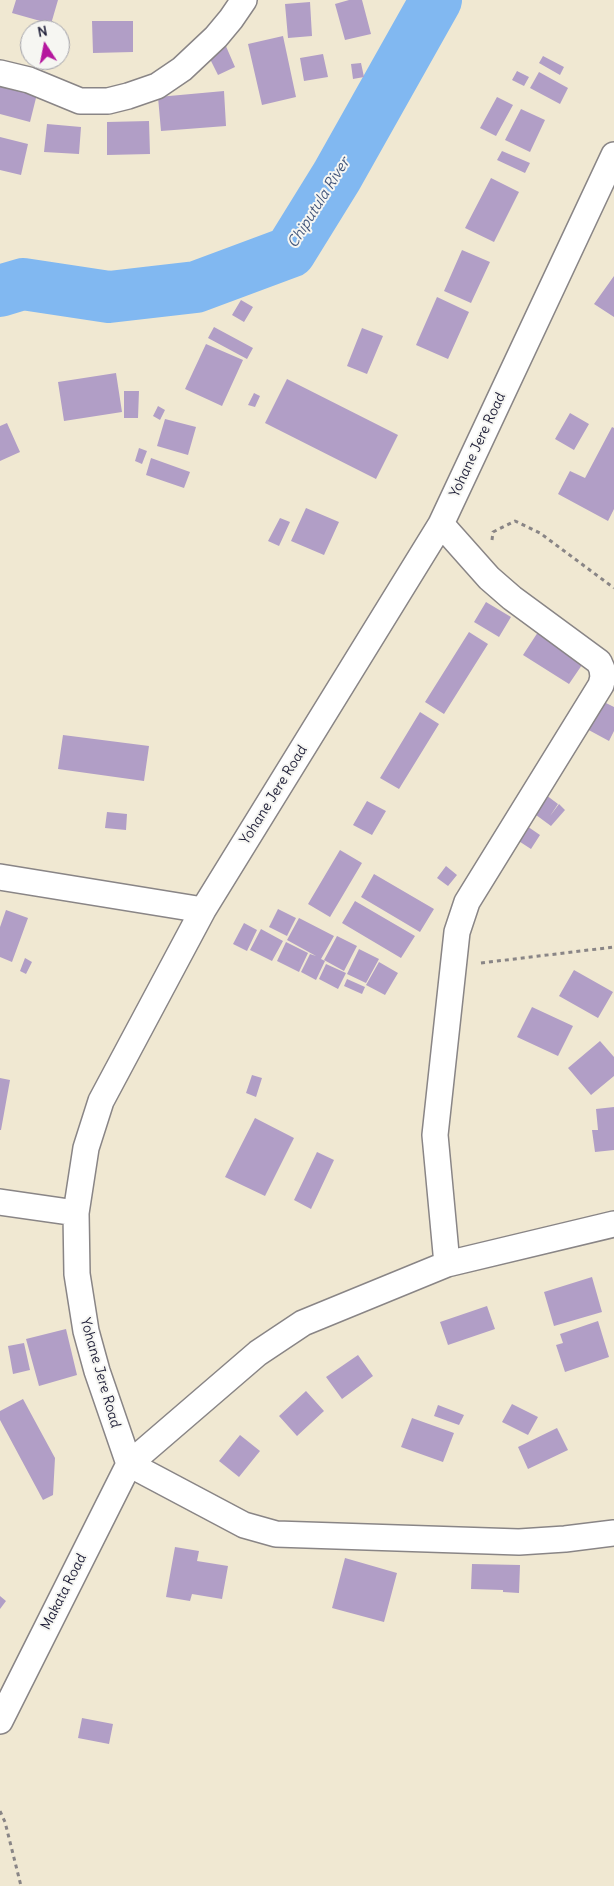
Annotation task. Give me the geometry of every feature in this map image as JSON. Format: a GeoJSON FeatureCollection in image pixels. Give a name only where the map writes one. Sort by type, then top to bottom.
{"type":"FeatureCollection","features":[{"type":"Feature","properties":{"kind":"street"},"geometry":{"type":"LineString","coordinates":[[0,73],[29,80],[80,101],[108,101],[128,96],[157,86],[182,69],[216,37],[244,0]]}},
{"type":"Feature","properties":{"kind":"street","name":"Yohane Jere Road"},"geometry":{"type":"LineString","coordinates":[[128,1464],[97,1371],[86,1331],[77,1274],[76,1213],[86,1148],[101,1101],[203,910],[440,524],[614,155]]}},
{"type":"Feature","properties":{"kind":"street"},"geometry":{"type":"LineString","coordinates":[[440,524],[489,578],[512,598],[599,662],[603,677],[601,685],[467,902],[457,932],[435,1135],[447,1264]]}},
{"type":"Feature","properties":{"kind":"street"},"geometry":{"type":"LineString","coordinates":[[0,877],[203,910]]}},
{"type":"Feature","properties":{"kind":"street"},"geometry":{"type":"LineString","coordinates":[[0,1202],[76,1213]]}},
{"type":"Feature","properties":{"kind":"street"},"geometry":{"type":"LineString","coordinates":[[614,1224],[447,1264],[303,1323],[258,1353],[128,1464],[244,1525],[276,1534],[519,1542],[614,1533]]}},
{"type":"Feature","properties":{"kind":"street","name":"Makata Road"},"geometry":{"type":"LineString","coordinates":[[0,1721],[128,1464]]}},
{"type":"Feature","properties":{"kind":"path"},"geometry":{"type":"LineString","coordinates":[[489,578],[493,532],[515,521],[540,533],[614,588]]}},
{"type":"Feature","properties":{"kind":"path"},"geometry":{"type":"LineString","coordinates":[[454,966],[614,947]]}},
{"type":"Feature","properties":{"kind":"path"},"geometry":{"type":"LineString","coordinates":[[0,1811],[5,1822],[22,1886]]}},
{"type":"Feature","properties":{"kind":"building"},"geometry":{"type":"Polygon","coordinates":[[[16,0],[58,0],[52,20],[37,20],[12,13],[16,0]]]}},
{"type":"Feature","properties":{"kind":"building"},"geometry":{"type":"Polygon","coordinates":[[[349,0],[362,0],[371,34],[345,40],[335,4],[349,0]]]}},
{"type":"Feature","properties":{"kind":"building"},"geometry":{"type":"Polygon","coordinates":[[[310,2],[312,36],[288,38],[285,4],[310,2]]]}},
{"type":"Feature","properties":{"kind":"building"},"geometry":{"type":"Polygon","coordinates":[[[92,21],[133,21],[133,52],[93,53],[92,21]]]}},
{"type":"Feature","properties":{"kind":"building"},"geometry":{"type":"Polygon","coordinates":[[[283,36],[296,97],[262,105],[248,44],[283,36]]]}},
{"type":"Feature","properties":{"kind":"building"},"geometry":{"type":"Polygon","coordinates":[[[225,44],[235,67],[218,75],[207,53],[225,44]]]}},
{"type":"Feature","properties":{"kind":"building"},"geometry":{"type":"Polygon","coordinates":[[[323,54],[328,77],[304,81],[300,58],[323,54]]]}},
{"type":"Feature","properties":{"kind":"building"},"geometry":{"type":"Polygon","coordinates":[[[543,56],[564,67],[560,75],[539,63],[543,56]]]}},
{"type":"Feature","properties":{"kind":"building"},"geometry":{"type":"Polygon","coordinates":[[[361,63],[364,77],[353,79],[351,64],[361,63]]]}},
{"type":"Feature","properties":{"kind":"building"},"geometry":{"type":"Polygon","coordinates":[[[517,71],[529,77],[524,86],[512,80],[517,71]]]}},
{"type":"Feature","properties":{"kind":"building"},"geometry":{"type":"Polygon","coordinates":[[[539,72],[568,88],[560,104],[530,88],[539,72]]]}},
{"type":"Feature","properties":{"kind":"building"},"geometry":{"type":"Polygon","coordinates":[[[0,79],[38,90],[30,122],[0,114],[0,79]]]}},
{"type":"Feature","properties":{"kind":"building"},"geometry":{"type":"Polygon","coordinates":[[[224,91],[226,126],[161,131],[158,97],[224,91]]]}},
{"type":"Feature","properties":{"kind":"building"},"geometry":{"type":"Polygon","coordinates":[[[497,97],[513,105],[496,136],[480,128],[497,97]]]}},
{"type":"Feature","properties":{"kind":"building"},"geometry":{"type":"Polygon","coordinates":[[[521,109],[545,120],[530,152],[505,140],[521,109]]]}},
{"type":"Feature","properties":{"kind":"building"},"geometry":{"type":"Polygon","coordinates":[[[149,121],[150,154],[107,155],[107,122],[149,121]]]}},
{"type":"Feature","properties":{"kind":"building"},"geometry":{"type":"Polygon","coordinates":[[[47,124],[81,127],[79,154],[44,152],[47,124]]]}},
{"type":"Feature","properties":{"kind":"building"},"geometry":{"type":"Polygon","coordinates":[[[0,137],[28,144],[21,175],[0,170],[0,137]]]}},
{"type":"Feature","properties":{"kind":"building"},"geometry":{"type":"Polygon","coordinates":[[[502,151],[530,163],[525,173],[497,160],[502,151]]]}},
{"type":"Feature","properties":{"kind":"building"},"geometry":{"type":"Polygon","coordinates":[[[491,178],[519,192],[494,242],[465,228],[491,178]]]}},
{"type":"Feature","properties":{"kind":"building"},"geometry":{"type":"Polygon","coordinates":[[[462,250],[490,262],[471,303],[444,291],[462,250]]]}},
{"type":"Feature","properties":{"kind":"building"},"geometry":{"type":"Polygon","coordinates":[[[614,276],[614,317],[594,304],[614,276]]]}},
{"type":"Feature","properties":{"kind":"building"},"geometry":{"type":"Polygon","coordinates":[[[437,297],[469,312],[448,359],[416,345],[437,297]]]}},
{"type":"Feature","properties":{"kind":"building"},"geometry":{"type":"Polygon","coordinates":[[[241,300],[253,307],[244,322],[232,315],[241,300]]]}},
{"type":"Feature","properties":{"kind":"building"},"geometry":{"type":"Polygon","coordinates":[[[214,327],[253,348],[247,359],[208,338],[214,327]]]}},
{"type":"Feature","properties":{"kind":"building"},"geometry":{"type":"Polygon","coordinates":[[[362,328],[383,336],[367,374],[347,366],[362,328]]]}},
{"type":"Feature","properties":{"kind":"building"},"geometry":{"type":"Polygon","coordinates":[[[206,344],[243,360],[222,406],[185,389],[206,344]]]}},
{"type":"Feature","properties":{"kind":"building"},"geometry":{"type":"Polygon","coordinates":[[[116,373],[122,412],[64,421],[58,382],[116,373]]]}},
{"type":"Feature","properties":{"kind":"building"},"geometry":{"type":"Polygon","coordinates":[[[287,379],[398,435],[376,479],[265,423],[287,379]]]}},
{"type":"Feature","properties":{"kind":"building"},"geometry":{"type":"Polygon","coordinates":[[[124,391],[139,391],[138,418],[124,418],[124,391]]]}},
{"type":"Feature","properties":{"kind":"building"},"geometry":{"type":"Polygon","coordinates":[[[254,393],[260,396],[255,407],[248,405],[254,393]]]}},
{"type":"Feature","properties":{"kind":"building"},"geometry":{"type":"Polygon","coordinates":[[[158,406],[165,410],[160,420],[153,416],[158,406]]]}},
{"type":"Feature","properties":{"kind":"building"},"geometry":{"type":"Polygon","coordinates":[[[570,413],[589,424],[574,450],[555,439],[570,413]]]}},
{"type":"Feature","properties":{"kind":"building"},"geometry":{"type":"Polygon","coordinates":[[[165,419],[196,427],[188,455],[157,446],[165,419]]]}},
{"type":"Feature","properties":{"kind":"building"},"geometry":{"type":"Polygon","coordinates":[[[7,423],[20,452],[0,461],[0,426],[7,423]]]}},
{"type":"Feature","properties":{"kind":"building"},"geometry":{"type":"Polygon","coordinates":[[[612,427],[614,428],[614,509],[608,521],[558,494],[570,471],[585,478],[612,427]]]}},
{"type":"Feature","properties":{"kind":"building"},"geometry":{"type":"Polygon","coordinates":[[[139,448],[147,451],[142,464],[135,461],[139,448]]]}},
{"type":"Feature","properties":{"kind":"building"},"geometry":{"type":"Polygon","coordinates":[[[151,458],[190,472],[184,488],[146,475],[151,458]]]}},
{"type":"Feature","properties":{"kind":"building"},"geometry":{"type":"Polygon","coordinates":[[[306,508],[339,522],[324,555],[291,541],[306,508]]]}},
{"type":"Feature","properties":{"kind":"building"},"geometry":{"type":"Polygon","coordinates":[[[280,518],[290,522],[279,546],[268,541],[280,518]]]}},
{"type":"Feature","properties":{"kind":"building"},"geometry":{"type":"Polygon","coordinates":[[[486,602],[511,617],[499,637],[474,622],[486,602]]]}},
{"type":"Feature","properties":{"kind":"building"},"geometry":{"type":"Polygon","coordinates":[[[540,629],[586,659],[569,684],[523,655],[540,629]]]}},
{"type":"Feature","properties":{"kind":"building"},"geometry":{"type":"Polygon","coordinates":[[[469,632],[488,644],[444,714],[425,702],[469,632]]]}},
{"type":"Feature","properties":{"kind":"building"},"geometry":{"type":"Polygon","coordinates":[[[600,700],[614,707],[614,731],[609,741],[585,728],[600,700]]]}},
{"type":"Feature","properties":{"kind":"building"},"geometry":{"type":"Polygon","coordinates":[[[420,712],[439,724],[399,789],[380,778],[420,712]]]}},
{"type":"Feature","properties":{"kind":"building"},"geometry":{"type":"Polygon","coordinates":[[[63,735],[149,746],[144,781],[58,769],[63,735]]]}},
{"type":"Feature","properties":{"kind":"building"},"geometry":{"type":"Polygon","coordinates":[[[546,795],[558,804],[550,816],[559,804],[565,810],[551,826],[532,812],[546,795]]]}},
{"type":"Feature","properties":{"kind":"building"},"geometry":{"type":"Polygon","coordinates":[[[367,801],[386,811],[372,835],[353,825],[367,801]]]}},
{"type":"Feature","properties":{"kind":"building"},"geometry":{"type":"Polygon","coordinates":[[[107,812],[127,814],[126,830],[105,828],[107,812]]]}},
{"type":"Feature","properties":{"kind":"building"},"geometry":{"type":"Polygon","coordinates":[[[524,824],[540,835],[531,849],[514,838],[524,824]]]}},
{"type":"Feature","properties":{"kind":"building"},"geometry":{"type":"Polygon","coordinates":[[[340,850],[362,863],[330,917],[308,904],[340,850]]]}},
{"type":"Feature","properties":{"kind":"building"},"geometry":{"type":"Polygon","coordinates":[[[446,866],[457,875],[448,886],[437,878],[446,866]]]}},
{"type":"Feature","properties":{"kind":"building"},"geometry":{"type":"Polygon","coordinates":[[[374,874],[434,909],[420,932],[361,897],[374,874]]]}},
{"type":"Feature","properties":{"kind":"building"},"geometry":{"type":"Polygon","coordinates":[[[355,901],[415,936],[401,958],[342,923],[355,901]]]}},
{"type":"Feature","properties":{"kind":"building"},"geometry":{"type":"Polygon","coordinates":[[[278,909],[296,918],[287,936],[269,927],[278,909]]]}},
{"type":"Feature","properties":{"kind":"building"},"geometry":{"type":"Polygon","coordinates":[[[6,910],[28,918],[12,962],[0,957],[0,927],[6,910]]]}},
{"type":"Feature","properties":{"kind":"building"},"geometry":{"type":"Polygon","coordinates":[[[299,918],[334,936],[321,959],[325,961],[316,980],[301,972],[310,954],[316,956],[287,940],[299,918]]]}},
{"type":"Feature","properties":{"kind":"building"},"geometry":{"type":"Polygon","coordinates":[[[244,923],[257,930],[247,951],[233,944],[244,923]]]}},
{"type":"Feature","properties":{"kind":"building"},"geometry":{"type":"Polygon","coordinates":[[[261,929],[283,941],[272,961],[250,950],[261,929]]]}},
{"type":"Feature","properties":{"kind":"building"},"geometry":{"type":"Polygon","coordinates":[[[337,936],[357,946],[344,971],[324,960],[337,936]]]}},
{"type":"Feature","properties":{"kind":"building"},"geometry":{"type":"Polygon","coordinates":[[[286,942],[308,953],[299,972],[277,961],[286,942]]]}},
{"type":"Feature","properties":{"kind":"building"},"geometry":{"type":"Polygon","coordinates":[[[359,949],[379,959],[366,983],[347,974],[359,949]]]}},
{"type":"Feature","properties":{"kind":"building"},"geometry":{"type":"Polygon","coordinates":[[[25,958],[32,962],[26,974],[20,971],[25,958]]]}},
{"type":"Feature","properties":{"kind":"building"},"geometry":{"type":"Polygon","coordinates":[[[379,962],[398,973],[385,995],[366,985],[379,962]]]}},
{"type":"Feature","properties":{"kind":"building"},"geometry":{"type":"Polygon","coordinates":[[[326,964],[346,973],[338,989],[319,979],[326,964]]]}},
{"type":"Feature","properties":{"kind":"building"},"geometry":{"type":"Polygon","coordinates":[[[574,970],[613,992],[598,1018],[559,996],[574,970]]]}},
{"type":"Feature","properties":{"kind":"building"},"geometry":{"type":"Polygon","coordinates":[[[347,979],[365,987],[362,994],[344,986],[347,979]]]}},
{"type":"Feature","properties":{"kind":"building"},"geometry":{"type":"Polygon","coordinates":[[[532,1007],[573,1026],[558,1056],[517,1037],[532,1007]]]}},
{"type":"Feature","properties":{"kind":"building"},"geometry":{"type":"Polygon","coordinates":[[[600,1041],[614,1057],[614,1076],[591,1095],[568,1068],[600,1041]]]}},
{"type":"Feature","properties":{"kind":"building"},"geometry":{"type":"Polygon","coordinates":[[[252,1075],[262,1078],[256,1097],[246,1093],[252,1075]]]}},
{"type":"Feature","properties":{"kind":"building"},"geometry":{"type":"Polygon","coordinates":[[[0,1078],[10,1080],[1,1130],[0,1130],[0,1078]]]}},
{"type":"Feature","properties":{"kind":"building"},"geometry":{"type":"Polygon","coordinates":[[[614,1107],[614,1150],[595,1152],[592,1130],[598,1130],[596,1109],[614,1107]]]}},
{"type":"Feature","properties":{"kind":"building"},"geometry":{"type":"Polygon","coordinates":[[[255,1118],[294,1138],[265,1196],[225,1177],[255,1118]]]}},
{"type":"Feature","properties":{"kind":"building"},"geometry":{"type":"Polygon","coordinates":[[[317,1152],[334,1160],[311,1209],[294,1200],[317,1152]]]}},
{"type":"Feature","properties":{"kind":"building"},"geometry":{"type":"Polygon","coordinates":[[[592,1277],[602,1312],[554,1326],[544,1292],[592,1277]]]}},
{"type":"Feature","properties":{"kind":"building"},"geometry":{"type":"Polygon","coordinates":[[[487,1306],[495,1329],[448,1345],[440,1322],[487,1306]]]}},
{"type":"Feature","properties":{"kind":"building"},"geometry":{"type":"Polygon","coordinates":[[[598,1321],[609,1357],[565,1372],[556,1345],[563,1343],[560,1334],[598,1321]]]}},
{"type":"Feature","properties":{"kind":"building"},"geometry":{"type":"Polygon","coordinates":[[[66,1329],[77,1375],[39,1386],[26,1339],[66,1329]]]}},
{"type":"Feature","properties":{"kind":"building"},"geometry":{"type":"Polygon","coordinates":[[[24,1343],[30,1370],[13,1374],[8,1346],[24,1343]]]}},
{"type":"Feature","properties":{"kind":"building"},"geometry":{"type":"Polygon","coordinates":[[[358,1355],[373,1376],[342,1399],[326,1377],[358,1355]]]}},
{"type":"Feature","properties":{"kind":"building"},"geometry":{"type":"Polygon","coordinates":[[[306,1391],[324,1411],[297,1436],[279,1416],[306,1391]]]}},
{"type":"Feature","properties":{"kind":"building"},"geometry":{"type":"Polygon","coordinates":[[[23,1399],[55,1458],[53,1495],[43,1500],[0,1420],[0,1411],[23,1399]]]}},
{"type":"Feature","properties":{"kind":"building"},"geometry":{"type":"Polygon","coordinates":[[[512,1404],[538,1417],[528,1435],[502,1422],[512,1404]]]}},
{"type":"Feature","properties":{"kind":"building"},"geometry":{"type":"Polygon","coordinates":[[[438,1405],[464,1415],[459,1425],[434,1416],[438,1405]]]}},
{"type":"Feature","properties":{"kind":"building"},"geometry":{"type":"Polygon","coordinates":[[[412,1418],[454,1433],[443,1462],[401,1447],[412,1418]]]}},
{"type":"Feature","properties":{"kind":"building"},"geometry":{"type":"Polygon","coordinates":[[[557,1428],[568,1450],[528,1469],[518,1447],[557,1428]]]}},
{"type":"Feature","properties":{"kind":"building"},"geometry":{"type":"Polygon","coordinates":[[[240,1435],[260,1451],[239,1477],[219,1461],[240,1435]]]}},
{"type":"Feature","properties":{"kind":"building"},"geometry":{"type":"Polygon","coordinates":[[[175,1547],[199,1551],[197,1561],[228,1566],[222,1599],[192,1594],[190,1601],[166,1597],[175,1547]]]}},
{"type":"Feature","properties":{"kind":"building"},"geometry":{"type":"Polygon","coordinates":[[[345,1558],[397,1573],[384,1622],[332,1608],[345,1558]]]}},
{"type":"Feature","properties":{"kind":"building"},"geometry":{"type":"Polygon","coordinates":[[[472,1564],[520,1565],[519,1593],[503,1592],[503,1590],[471,1589],[472,1564]]]}},
{"type":"Feature","properties":{"kind":"building"},"geometry":{"type":"Polygon","coordinates":[[[0,1596],[6,1601],[0,1609],[0,1596]]]}},
{"type":"Feature","properties":{"kind":"building"},"geometry":{"type":"Polygon","coordinates":[[[82,1718],[113,1724],[109,1744],[78,1738],[82,1718]]]}},
{"type":"Feature","properties":{"kind":"waterway","name":"Chiputula River"},"geometry":{"type":"LineString","coordinates":[[0,291],[23,284],[109,297],[196,287],[290,252],[337,176],[436,0]]}}]}
